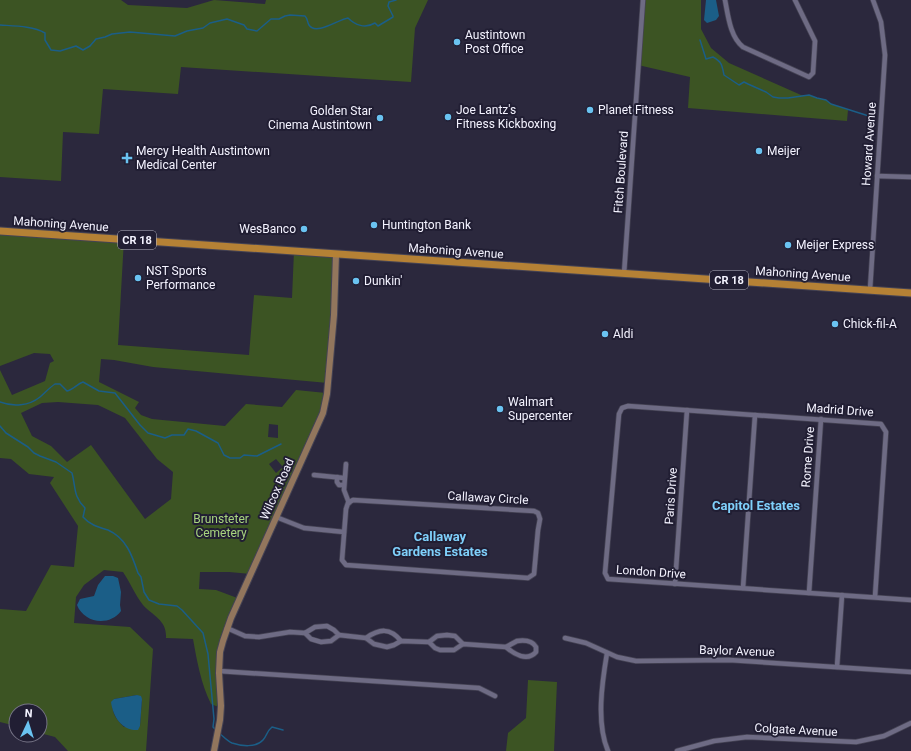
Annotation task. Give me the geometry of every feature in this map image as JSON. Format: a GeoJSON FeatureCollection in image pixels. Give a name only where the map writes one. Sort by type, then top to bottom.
{"type":"FeatureCollection","features":[{"type":"Feature","properties":{"kind":"main road","name":"Mahoning Avenue"},"geometry":{"type":"LineString","coordinates":[[0,231],[911,293]]}},
{"type":"Feature","properties":{"kind":"street","name":"Fitch Boulevard"},"geometry":{"type":"LineString","coordinates":[[624,274],[643,0]]}},
{"type":"Feature","properties":{"kind":"street"},"geometry":{"type":"LineString","coordinates":[[725,0],[731,26],[739,44],[757,54],[809,77],[812,74],[815,41],[795,0]]}},
{"type":"Feature","properties":{"kind":"street","name":"Howard Avenue"},"geometry":{"type":"LineString","coordinates":[[870,290],[885,55],[881,22],[873,0]]}},
{"type":"Feature","properties":{"kind":"street"},"geometry":{"type":"LineString","coordinates":[[877,176],[911,177]]}},
{"type":"Feature","properties":{"kind":"street","name":"Wilcox Road"},"geometry":{"type":"LineString","coordinates":[[214,751],[221,706],[219,671],[220,652],[227,628],[320,422],[325,403],[334,314],[336,254]]}},
{"type":"Feature","properties":{"kind":"street","name":"Madrid Drive"},"geometry":{"type":"LineString","coordinates":[[622,408],[628,406],[881,424],[885,429],[875,597]]}},
{"type":"Feature","properties":{"kind":"street","name":"London Drive"},"geometry":{"type":"LineString","coordinates":[[622,408],[619,414],[605,575],[611,580],[911,600]]}},
{"type":"Feature","properties":{"kind":"street","name":"Paris Drive"},"geometry":{"type":"LineString","coordinates":[[675,584],[687,410]]}},
{"type":"Feature","properties":{"kind":"street"},"geometry":{"type":"LineString","coordinates":[[743,588],[755,415]]}},
{"type":"Feature","properties":{"kind":"street","name":"Rome Drive"},"geometry":{"type":"LineString","coordinates":[[809,593],[820,419]]}},
{"type":"Feature","properties":{"kind":"street"},"geometry":{"type":"LineString","coordinates":[[346,464],[344,485],[346,498],[349,503]]}},
{"type":"Feature","properties":{"kind":"street"},"geometry":{"type":"LineString","coordinates":[[314,474],[344,478]]}},
{"type":"Feature","properties":{"kind":"street"},"geometry":{"type":"LineString","coordinates":[[337,477],[337,482],[339,485],[344,485]]}},
{"type":"Feature","properties":{"kind":"street","name":"Callaway Circle"},"geometry":{"type":"LineString","coordinates":[[356,500],[534,511],[538,513],[540,519],[535,572],[533,576],[528,578],[345,565],[342,560],[346,509],[349,503],[356,500]]}},
{"type":"Feature","properties":{"kind":"street"},"geometry":{"type":"LineString","coordinates":[[276,517],[304,528],[344,532]]}},
{"type":"Feature","properties":{"kind":"street"},"geometry":{"type":"LineString","coordinates":[[837,667],[842,596]]}},
{"type":"Feature","properties":{"kind":"street"},"geometry":{"type":"LineString","coordinates":[[227,628],[245,636],[259,638],[290,632],[306,633],[315,626],[327,626],[339,635],[366,638],[374,644],[387,647],[401,641],[429,642],[437,636],[447,635],[455,636],[463,644]]}},
{"type":"Feature","properties":{"kind":"street"},"geometry":{"type":"LineString","coordinates":[[366,638],[376,631],[391,632],[401,641]]}},
{"type":"Feature","properties":{"kind":"street"},"geometry":{"type":"LineString","coordinates":[[306,633],[311,639],[321,642],[331,641],[339,635]]}},
{"type":"Feature","properties":{"kind":"street","name":"Baylor Avenue"},"geometry":{"type":"LineString","coordinates":[[565,638],[586,643],[617,657],[636,661],[729,660],[911,672]]}},
{"type":"Feature","properties":{"kind":"street"},"geometry":{"type":"LineString","coordinates":[[429,642],[433,647],[440,650],[454,650],[463,644],[506,647],[514,654],[524,656],[532,655],[537,649],[533,643],[520,641],[513,642],[506,647]]}},
{"type":"Feature","properties":{"kind":"street"},"geometry":{"type":"LineString","coordinates":[[607,652],[601,719],[602,733],[608,751]]}},
{"type":"Feature","properties":{"kind":"street"},"geometry":{"type":"LineString","coordinates":[[219,671],[479,688],[495,696]]}},
{"type":"Feature","properties":{"kind":"street","name":"Colgate Avenue"},"geometry":{"type":"LineString","coordinates":[[677,751],[714,741],[747,737],[849,742],[865,741],[884,736],[911,723]]}},
{"type":"Feature","properties":{"kind":"green space"},"geometry":{"type":"Polygon","coordinates":[[[0,0],[121,0],[128,5],[187,8],[214,0],[265,4],[266,0],[428,0],[415,28],[411,82],[181,67],[178,94],[103,89],[99,134],[63,132],[61,181],[0,177],[0,0]]]}},
{"type":"Feature","properties":{"kind":"green space"},"geometry":{"type":"Polygon","coordinates":[[[643,0],[701,0],[701,29],[711,48],[729,63],[801,95],[809,95],[826,100],[831,104],[848,110],[847,121],[688,108],[690,77],[638,65],[643,0]]]}},
{"type":"Feature","properties":{"kind":"green space","name":"Brunsteter Cemetery"},"geometry":{"type":"Polygon","coordinates":[[[0,231],[124,239],[118,345],[249,355],[254,295],[292,298],[294,251],[336,254],[328,383],[153,367],[101,359],[99,382],[139,402],[135,408],[141,415],[152,419],[225,426],[246,404],[282,407],[296,390],[326,393],[325,403],[251,574],[200,572],[199,589],[216,590],[240,599],[223,641],[221,708],[211,704],[200,672],[193,639],[166,638],[166,632],[162,623],[143,605],[123,572],[104,570],[84,585],[76,597],[74,623],[130,627],[153,649],[146,751],[68,751],[55,737],[48,735],[48,703],[8,703],[8,724],[0,722],[0,609],[26,611],[51,565],[74,567],[78,526],[50,483],[54,477],[29,474],[11,459],[0,458],[0,370],[12,395],[45,381],[50,363],[54,361],[50,354],[34,353],[0,366],[0,231]],[[58,402],[42,403],[21,413],[32,436],[51,446],[67,462],[91,445],[145,519],[171,499],[173,472],[157,459],[125,418],[98,405],[58,402]],[[269,424],[268,437],[278,438],[278,425],[269,424]],[[276,459],[269,464],[276,473],[283,467],[276,459]],[[137,695],[114,699],[114,714],[124,727],[140,726],[142,699],[137,695]]]}},
{"type":"Feature","properties":{"kind":"green space"},"geometry":{"type":"Polygon","coordinates":[[[528,680],[557,682],[554,751],[506,751],[508,733],[526,718],[528,680]]]}},
{"type":"Feature","properties":{"kind":"water"},"geometry":{"type":"Polygon","coordinates":[[[706,0],[716,0],[719,16],[716,20],[707,23],[704,20],[706,0]]]}},
{"type":"Feature","properties":{"kind":"water"},"geometry":{"type":"Polygon","coordinates":[[[105,576],[113,576],[118,578],[121,592],[121,611],[110,619],[97,621],[85,616],[77,605],[80,599],[94,596],[98,585],[105,576]]]}},
{"type":"Feature","properties":{"kind":"water"},"geometry":{"type":"Polygon","coordinates":[[[137,695],[141,696],[142,699],[140,726],[138,730],[132,730],[123,726],[116,718],[111,702],[114,699],[137,695]]]}},
{"type":"Feature","properties":{"kind":"waterway"},"geometry":{"type":"LineString","coordinates":[[0,25],[18,26],[45,33],[45,40],[51,50],[60,51],[76,46],[83,50],[90,46],[96,39],[112,34],[130,32],[175,36],[187,31],[203,28],[210,23],[227,19],[244,25],[247,29],[257,31],[271,19],[279,19],[290,15],[305,16],[309,25],[312,28],[317,29],[348,18],[354,23],[360,25],[368,26],[375,23],[378,26],[393,17],[388,6],[389,2],[396,0]]}},
{"type":"Feature","properties":{"kind":"waterway"},"geometry":{"type":"LineString","coordinates":[[700,40],[706,59],[713,57],[720,62],[724,75],[739,85],[744,82],[766,92],[773,97],[779,98],[809,95],[826,100],[831,104],[875,118]]}},
{"type":"Feature","properties":{"kind":"waterway"},"geometry":{"type":"LineString","coordinates":[[0,402],[10,405],[26,404],[36,400],[55,384],[60,384],[67,391],[83,382],[99,391],[115,393],[148,433],[165,438],[172,435],[184,435],[188,429],[196,431],[218,443],[224,455],[230,458],[240,458],[244,455],[257,456],[281,444]]}},
{"type":"Feature","properties":{"kind":"waterway"},"geometry":{"type":"LineString","coordinates":[[0,426],[6,433],[28,447],[34,453],[56,462],[72,473],[78,500],[85,508],[83,517],[91,524],[114,533],[124,542],[141,577],[144,592],[149,600],[159,604],[177,606],[203,633],[208,654],[214,719],[213,727],[216,730]]}},
{"type":"Feature","properties":{"kind":"waterway"},"geometry":{"type":"LineString","coordinates":[[219,733],[232,743],[248,746],[260,743],[272,727],[283,730]]}},
{"type":"Feature","properties":{"kind":"place","name":"Austintown Post Office"},"geometry":{"type":"Point","coordinates":[457,42]}},
{"type":"Feature","properties":{"kind":"place","name":"Planet Fitness"},"geometry":{"type":"Point","coordinates":[590,110]}},
{"type":"Feature","properties":{"kind":"place","name":"Joe Lantz's Fitness Kickboxing"},"geometry":{"type":"Point","coordinates":[448,117]}},
{"type":"Feature","properties":{"kind":"place","name":"Golden Star Cinema Austintown"},"geometry":{"type":"Point","coordinates":[380,118]}},
{"type":"Feature","properties":{"kind":"place","name":"Meijer"},"geometry":{"type":"Point","coordinates":[759,151]}},
{"type":"Feature","properties":{"kind":"place","name":"Mercy Health Austintown Medical Center"},"geometry":{"type":"Point","coordinates":[127,158]}},
{"type":"Feature","properties":{"kind":"place","name":"Huntington Bank"},"geometry":{"type":"Point","coordinates":[374,225]}},
{"type":"Feature","properties":{"kind":"place","name":"WesBanco"},"geometry":{"type":"Point","coordinates":[304,229]}},
{"type":"Feature","properties":{"kind":"place","name":"Meijer Express"},"geometry":{"type":"Point","coordinates":[788,245]}},
{"type":"Feature","properties":{"kind":"place","name":"NST Sports Performance"},"geometry":{"type":"Point","coordinates":[138,278]}},
{"type":"Feature","properties":{"kind":"place","name":"Dunkin'"},"geometry":{"type":"Point","coordinates":[356,281]}},
{"type":"Feature","properties":{"kind":"place","name":"Chick-fil-A"},"geometry":{"type":"Point","coordinates":[835,324]}},
{"type":"Feature","properties":{"kind":"place","name":"Aldi"},"geometry":{"type":"Point","coordinates":[605,334]}},
{"type":"Feature","properties":{"kind":"place","name":"Walmart Supercenter"},"geometry":{"type":"Point","coordinates":[500,409]}},
{"type":"Feature","properties":{"kind":"district","name":"Capitol Estates"},"geometry":{"type":"Point","coordinates":[756,505]}},
{"type":"Feature","properties":{"kind":"district","name":"Callaway Gardens Estates"},"geometry":{"type":"Point","coordinates":[440,544]}}]}
